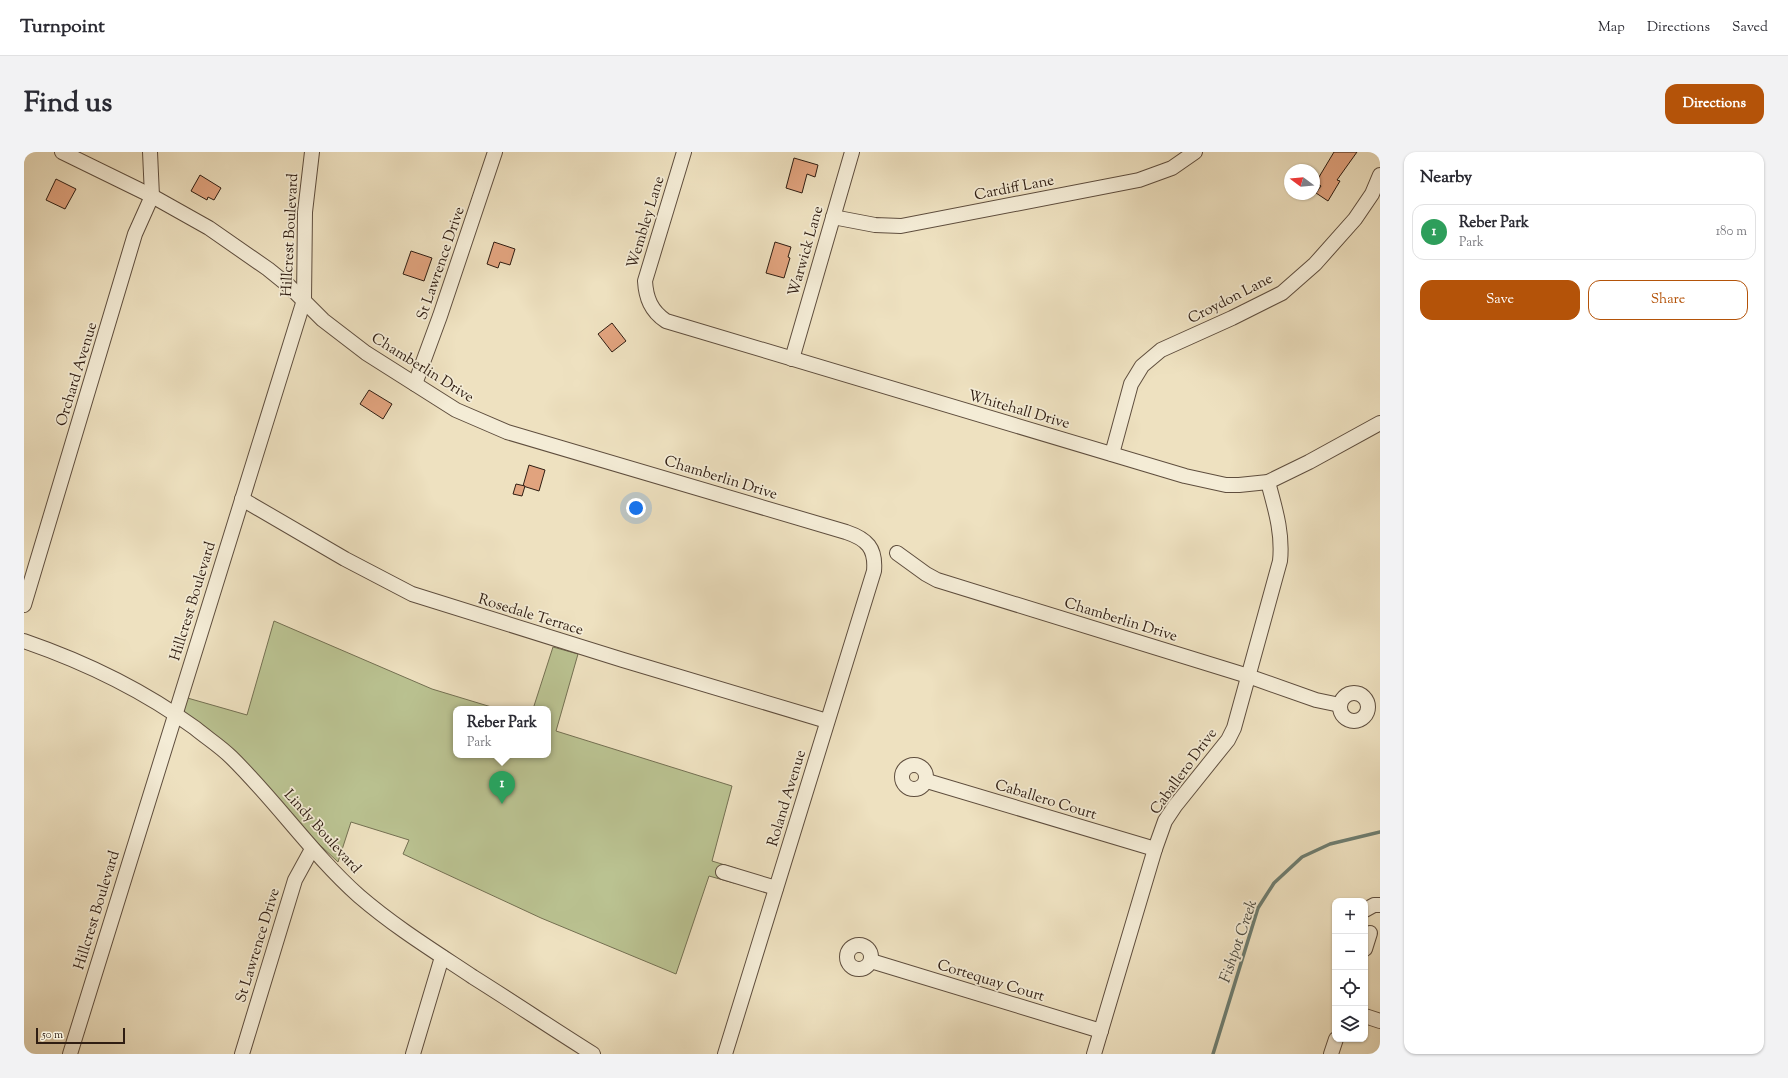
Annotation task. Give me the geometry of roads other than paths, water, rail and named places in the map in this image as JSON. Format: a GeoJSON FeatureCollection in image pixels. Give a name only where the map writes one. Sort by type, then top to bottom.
{"type":"FeatureCollection","features":[{"type":"Feature","properties":{"kind":"street","name":"Chamberlin Drive"},"geometry":{"type":"LineString","coordinates":[[62,152],[152,196],[193,218],[225,238],[268,269],[304,300],[323,320],[366,354],[456,410],[507,432],[846,532],[864,540],[873,552]]}},
{"type":"Feature","properties":{"kind":"street","name":"Orchard Avenue"},"geometry":{"type":"LineString","coordinates":[[24,605],[135,234],[152,196],[150,152]]}},
{"type":"Feature","properties":{"kind":"street","name":"Hillcrest Boulevard"},"geometry":{"type":"LineString","coordinates":[[70,1054],[304,300],[306,212],[312,152]]}},
{"type":"Feature","properties":{"kind":"street","name":"St Lawrence Drive"},"geometry":{"type":"LineString","coordinates":[[415,384],[440,316],[495,152]]}},
{"type":"Feature","properties":{"kind":"street","name":"Wembley Lane"},"geometry":{"type":"LineString","coordinates":[[649,303],[645,291],[645,281],[684,152]]}},
{"type":"Feature","properties":{"kind":"street","name":"Warwick Lane"},"geometry":{"type":"LineString","coordinates":[[792,359],[852,152]]}},
{"type":"Feature","properties":{"kind":"street","name":"Cardiff Lane"},"geometry":{"type":"LineString","coordinates":[[833,217],[875,225],[901,226],[1139,180],[1172,168],[1195,152]]}},
{"type":"Feature","properties":{"kind":"street","name":"Croydon Lane"},"geometry":{"type":"LineString","coordinates":[[1112,454],[1131,384],[1142,366],[1161,350],[1232,318],[1282,293],[1315,264],[1355,219],[1372,194],[1380,175]]}},
{"type":"Feature","properties":{"kind":"street","name":"Whitehall Drive"},"geometry":{"type":"LineString","coordinates":[[649,303],[657,315],[666,320],[1185,476],[1226,485],[1268,482],[1309,462],[1380,423]]}},
{"type":"Feature","properties":{"kind":"street","name":"Caballero Drive"},"geometry":{"type":"LineString","coordinates":[[1094,1054],[1155,849],[1165,821],[1175,806],[1228,740],[1234,728],[1280,561],[1282,546],[1281,534],[1268,482]]}},
{"type":"Feature","properties":{"kind":"street","name":"Rosedale Terrace"},"geometry":{"type":"LineString","coordinates":[[242,499],[345,559],[412,594],[623,660],[827,721]]}},
{"type":"Feature","properties":{"kind":"street","name":"Roland Avenue"},"geometry":{"type":"LineString","coordinates":[[725,1054],[874,571],[873,552]]}},
{"type":"Feature","properties":{"kind":"street","name":"Chamberlin Drive"},"geometry":{"type":"LineString","coordinates":[[897,553],[937,580],[1248,676],[1316,700],[1340,705]]}},
{"type":"Feature","properties":{"kind":"street","name":"Lindy Boulevard"},"geometry":{"type":"LineString","coordinates":[[24,641],[59,653],[129,686],[175,713],[230,756],[267,794],[312,849],[345,883],[378,913],[411,938],[587,1052]]}},
{"type":"Feature","properties":{"kind":"street","name":"Caballero Court"},"geometry":{"type":"LineString","coordinates":[[927,781],[1155,849]]}},
{"type":"Feature","properties":{"kind":"street","name":"St Lawrence Drive"},"geometry":{"type":"LineString","coordinates":[[242,1054],[295,880],[312,849]]}},
{"type":"Feature","properties":{"kind":"street"},"geometry":{"type":"LineString","coordinates":[[723,872],[776,888]]}},
{"type":"Feature","properties":{"kind":"street"},"geometry":{"type":"LineString","coordinates":[[1368,908],[1374,905],[1380,905]]}},
{"type":"Feature","properties":{"kind":"street"},"geometry":{"type":"LineString","coordinates":[[1368,942],[1372,932]]}},
{"type":"Feature","properties":{"kind":"street"},"geometry":{"type":"LineString","coordinates":[[414,1054],[442,957]]}},
{"type":"Feature","properties":{"kind":"street","name":"Cortequay Court"},"geometry":{"type":"LineString","coordinates":[[871,961],[1101,1031]]}},
{"type":"Feature","properties":{"kind":"street"},"geometry":{"type":"LineString","coordinates":[[1368,1017],[1380,1021]]}},
{"type":"Feature","properties":{"kind":"street"},"geometry":{"type":"LineString","coordinates":[[1331,1054],[1335,1042]]}},
{"type":"Feature","properties":{"kind":"waterway","name":"Fishpot Creek"},"geometry":{"type":"LineString","coordinates":[[1213,1054],[1258,908],[1274,883],[1302,857],[1330,844],[1380,832]]}},
{"type":"Feature","properties":{"kind":"place","name":"Reber Park"},"geometry":{"type":"Point","coordinates":[502,804]}}]}
